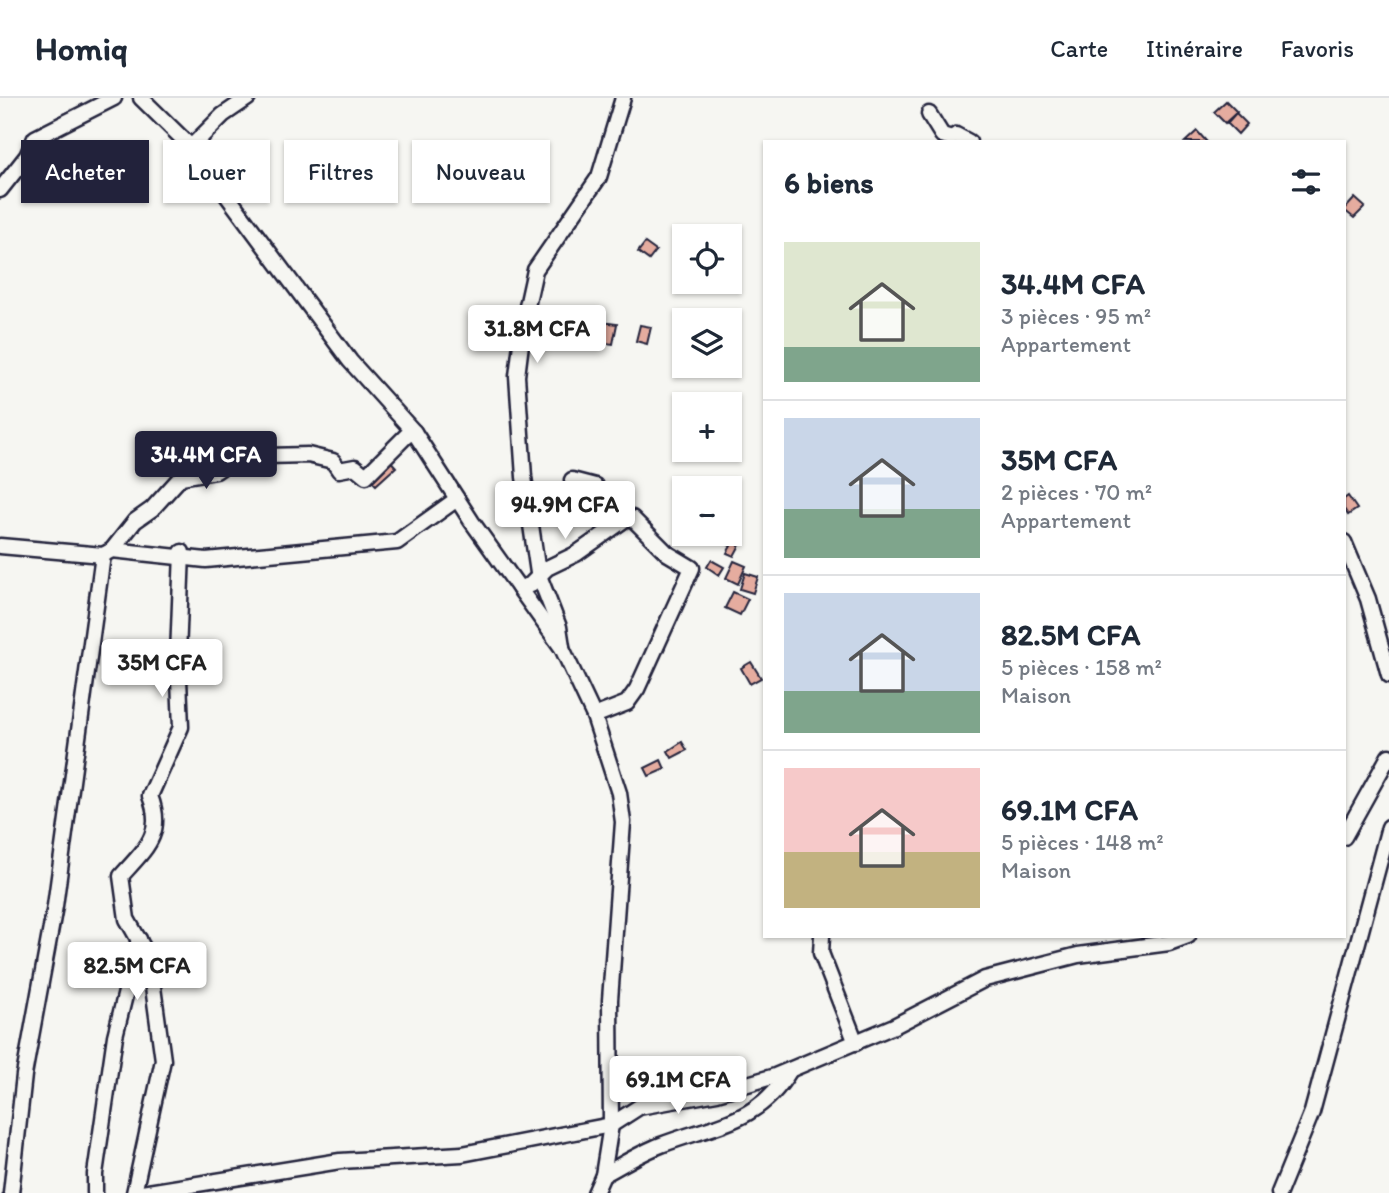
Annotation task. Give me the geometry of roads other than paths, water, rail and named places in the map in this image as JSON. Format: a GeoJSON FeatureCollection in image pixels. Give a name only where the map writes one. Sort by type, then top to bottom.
{"type":"FeatureCollection","features":[{"type":"Feature","properties":{"kind":"street"},"geometry":{"type":"LineString","coordinates":[[1,185],[27,156],[35,138],[114,98]]}},
{"type":"Feature","properties":{"kind":"street"},"geometry":{"type":"LineString","coordinates":[[141,98],[183,140]]}},
{"type":"Feature","properties":{"kind":"street"},"geometry":{"type":"LineString","coordinates":[[199,140],[223,115],[248,98]]}},
{"type":"Feature","properties":{"kind":"street"},"geometry":{"type":"LineString","coordinates":[[562,648],[559,627],[539,577],[519,432],[517,376],[524,320],[535,270],[599,177],[623,98]]}},
{"type":"Feature","properties":{"kind":"street"},"geometry":{"type":"LineString","coordinates":[[929,114],[942,135],[952,138],[956,135],[965,140]]}},
{"type":"Feature","properties":{"kind":"street"},"geometry":{"type":"LineString","coordinates":[[232,203],[342,351],[414,432],[457,499],[562,648],[594,716],[619,793],[624,822],[610,1000],[611,1125],[603,1175],[595,1193]]}},
{"type":"Feature","properties":{"kind":"street"},"geometry":{"type":"LineString","coordinates":[[11,1193],[24,1075],[55,906],[108,552],[135,521],[152,509],[181,477],[216,471],[226,464],[236,465],[250,458],[309,455],[332,461],[339,470],[355,467],[366,476],[406,436],[414,432]]}},
{"type":"Feature","properties":{"kind":"street"},"geometry":{"type":"LineString","coordinates":[[572,480],[595,486],[608,512],[638,523],[672,557],[691,564],[692,568],[637,689],[626,703],[594,716]]}},
{"type":"Feature","properties":{"kind":"street"},"geometry":{"type":"LineString","coordinates":[[0,546],[182,555],[206,560],[397,542],[457,499]]}},
{"type":"Feature","properties":{"kind":"street"},"geometry":{"type":"LineString","coordinates":[[519,589],[539,577],[547,568],[576,554],[627,518]]}},
{"type":"Feature","properties":{"kind":"street"},"geometry":{"type":"LineString","coordinates":[[1346,547],[1368,599],[1389,675]]}},
{"type":"Feature","properties":{"kind":"street"},"geometry":{"type":"LineString","coordinates":[[134,1193],[163,1060],[149,958],[127,919],[121,876],[152,841],[156,813],[150,796],[181,727],[178,655],[182,555]]}},
{"type":"Feature","properties":{"kind":"street"},"geometry":{"type":"LineString","coordinates":[[1346,833],[1387,759],[1389,746]]}},
{"type":"Feature","properties":{"kind":"street"},"geometry":{"type":"LineString","coordinates":[[1279,1193],[1312,1112],[1389,827]]}},
{"type":"Feature","properties":{"kind":"street"},"geometry":{"type":"LineString","coordinates":[[822,938],[821,953],[856,1043]]}},
{"type":"Feature","properties":{"kind":"street"},"geometry":{"type":"LineString","coordinates":[[142,1193],[340,1161],[461,1154],[611,1125],[639,1107],[717,1093],[790,1070],[856,1043],[985,979],[1078,955],[1168,943],[1182,938]]}},
{"type":"Feature","properties":{"kind":"street"},"geometry":{"type":"LineString","coordinates":[[96,1193],[95,1174],[115,1036],[139,939]]}},
{"type":"Feature","properties":{"kind":"street"},"geometry":{"type":"LineString","coordinates":[[603,1175],[660,1145],[714,1128],[752,1111],[776,1093],[790,1070]]}}]}
